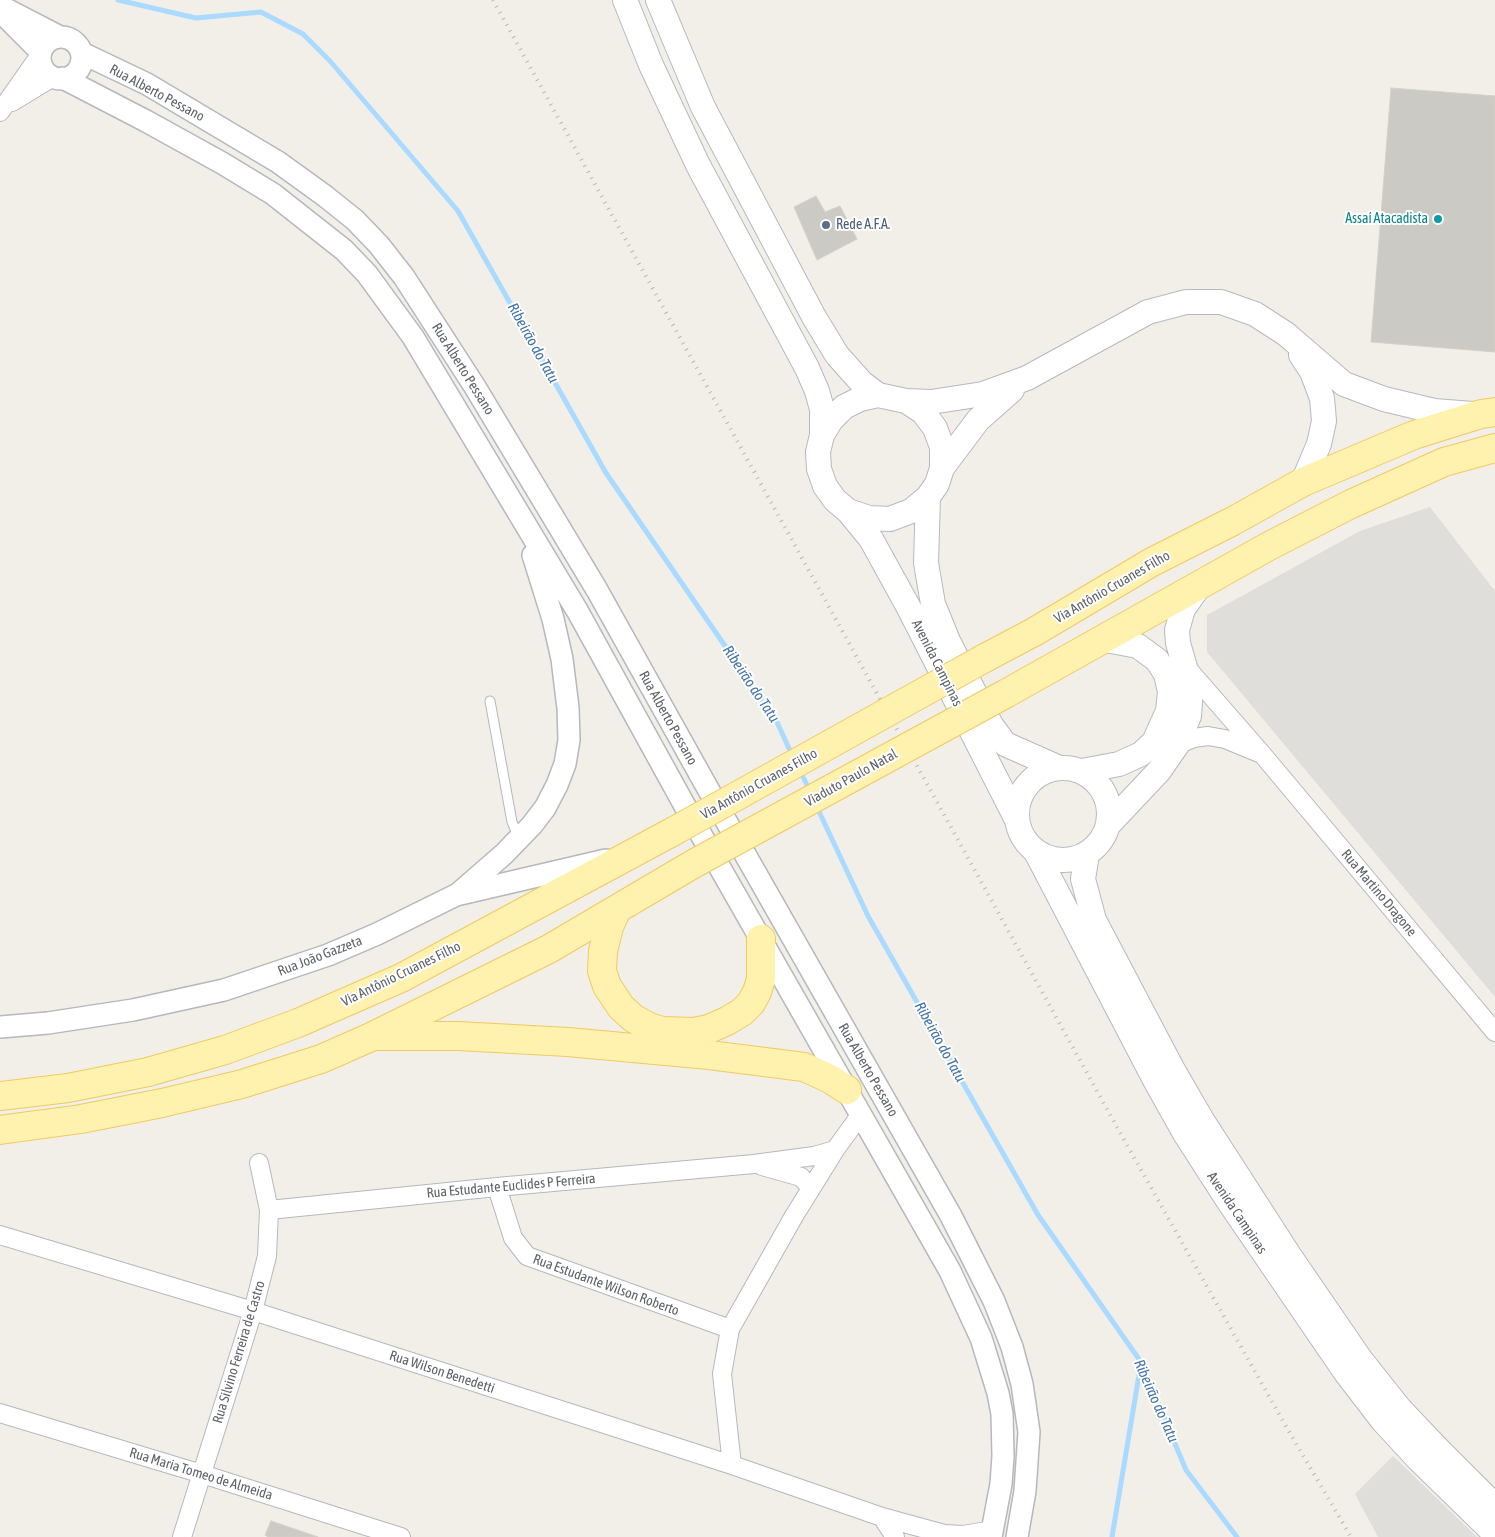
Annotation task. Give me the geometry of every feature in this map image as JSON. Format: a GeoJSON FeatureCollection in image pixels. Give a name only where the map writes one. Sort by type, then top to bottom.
{"type":"FeatureCollection","features":[{"type":"Feature","properties":{"kind":"main road"},"geometry":{"type":"LineString","coordinates":[[625,0],[651,65],[698,165],[807,368],[817,391],[822,409],[822,435],[818,452],[819,469],[825,486],[835,500],[848,510],[869,518],[890,518],[911,511],[928,497],[936,484],[942,468],[978,420],[1026,378]]}},
{"type":"Feature","properties":{"kind":"main road"},"geometry":{"type":"LineString","coordinates":[[658,0],[703,107],[814,317],[837,355],[862,383],[878,396]]}},
{"type":"Feature","properties":{"kind":"main road"},"geometry":{"type":"LineString","coordinates":[[822,435],[831,420],[844,407],[860,399],[878,396],[906,401],[948,400],[983,394],[1026,378],[1148,312],[1186,302],[1221,302],[1255,314],[1286,334],[1344,384],[1384,399],[1434,411],[1488,413]]}},
{"type":"Feature","properties":{"kind":"main road"},"geometry":{"type":"LineString","coordinates":[[1286,334],[1312,372],[1322,398],[1324,421],[1319,444],[1303,482]]}},
{"type":"Feature","properties":{"kind":"main road"},"geometry":{"type":"LineString","coordinates":[[906,401],[923,412],[935,428],[942,448],[942,468]]}},
{"type":"Feature","properties":{"kind":"main road","name":"Via Antônio Cruanes Filho"},"geometry":{"type":"LineString","coordinates":[[0,1096],[68,1088],[148,1072],[225,1050],[298,1023],[401,978],[674,831],[1034,632],[1152,562],[1233,521],[1303,482],[1414,435],[1488,413]]}},
{"type":"Feature","properties":{"kind":"main road"},"geometry":{"type":"LineString","coordinates":[[1100,639],[1269,546],[1351,504],[1444,462],[1495,448]]}},
{"type":"Feature","properties":{"kind":"main road","name":"Avenida Campinas"},"geometry":{"type":"LineString","coordinates":[[928,497],[926,563],[933,604],[948,641],[991,724],[1005,744],[1057,768]]}},
{"type":"Feature","properties":{"kind":"main road","name":"Avenida Campinas"},"geometry":{"type":"LineString","coordinates":[[848,510],[871,538],[1017,820]]}},
{"type":"Feature","properties":{"kind":"main road","name":"Rua Martino Dragone"},"geometry":{"type":"LineString","coordinates":[[1109,824],[1159,772],[1177,745],[1189,716],[1191,688],[1178,643],[1177,630],[1183,609],[1201,584]]}},
{"type":"Feature","properties":{"kind":"main road"},"geometry":{"type":"LineString","coordinates":[[1082,771],[1119,764],[1141,754],[1154,742],[1168,711],[1170,692],[1166,674],[1157,660],[1138,646],[1100,639]]}},
{"type":"Feature","properties":{"kind":"main road","name":"Viaduto Paulo Natal"},"geometry":{"type":"LineString","coordinates":[[616,910],[695,863],[1007,693],[1100,639]]}},
{"type":"Feature","properties":{"kind":"main road"},"geometry":{"type":"LineString","coordinates":[[1057,768],[1070,768],[1082,771],[1095,779],[1105,792],[1110,808],[1106,834],[1098,845],[1087,854],[1075,859],[1062,861],[1048,858],[1036,852],[1024,840],[1017,820],[1018,802],[1026,786],[1040,773],[1057,768]]}},
{"type":"Feature","properties":{"kind":"main road","name":"Avenida Campinas"},"geometry":{"type":"LineString","coordinates":[[1036,852],[1165,1076],[1247,1191],[1362,1360],[1400,1409],[1495,1506]]}},
{"type":"Feature","properties":{"kind":"main road","name":"Avenida Campinas"},"geometry":{"type":"LineString","coordinates":[[1087,854],[1083,879],[1094,920],[1165,1076],[1184,1132],[1229,1202],[1346,1374],[1383,1421],[1419,1460],[1495,1534]]}},
{"type":"Feature","properties":{"kind":"main road"},"geometry":{"type":"LineString","coordinates":[[616,910],[609,927],[603,951],[602,972],[621,1007],[641,1022],[662,1031],[693,1032],[709,1029],[727,1022],[742,1012],[751,1003],[761,979],[761,939]]}},
{"type":"Feature","properties":{"kind":"main road"},"geometry":{"type":"LineString","coordinates":[[0,1130],[80,1119],[162,1103],[242,1084],[321,1059],[550,949],[616,910]]}},
{"type":"Feature","properties":{"kind":"main road"},"geometry":{"type":"LineString","coordinates":[[371,1036],[458,1036],[568,1042],[709,1055],[804,1067],[830,1079],[846,1090]]}},
{"type":"Feature","properties":{"kind":"street"},"geometry":{"type":"LineString","coordinates":[[0,6],[60,37],[74,41],[82,53],[82,60],[76,73],[70,77],[58,78],[2,109]]}},
{"type":"Feature","properties":{"kind":"street"},"geometry":{"type":"LineString","coordinates":[[0,11],[41,53],[43,68],[58,78]]}},
{"type":"Feature","properties":{"kind":"street"},"geometry":{"type":"LineString","coordinates":[[2,109],[48,41],[60,37]]}},
{"type":"Feature","properties":{"kind":"street","name":"Rua Alberto Pessano"},"geometry":{"type":"LineString","coordinates":[[82,53],[147,84],[278,162],[355,220],[404,277],[475,387],[597,590],[721,814],[951,1216],[1004,1322],[1022,1384],[1029,1432],[1025,1491],[1017,1537]]}},
{"type":"Feature","properties":{"kind":"street","name":"Rua Alberto Pessano"},"geometry":{"type":"LineString","coordinates":[[58,78],[146,121],[222,163],[272,194],[344,250],[367,274],[413,337],[578,612],[691,817],[950,1271],[979,1332],[998,1393],[1003,1432],[1000,1484],[992,1534]]}},
{"type":"Feature","properties":{"kind":"street"},"geometry":{"type":"LineString","coordinates":[[456,895],[519,838],[545,808],[565,764],[569,740],[568,708],[562,659],[553,619],[540,575],[517,512]]}},
{"type":"Feature","properties":{"kind":"street","name":"Rua Martino Dragone"},"geometry":{"type":"LineString","coordinates":[[1185,666],[1262,754],[1495,1032]]}},
{"type":"Feature","properties":{"kind":"street","name":"Rua Martino Dragone"},"geometry":{"type":"LineString","coordinates":[[1177,745],[1194,738],[1208,736],[1225,739],[1262,754]]}},
{"type":"Feature","properties":{"kind":"street","name":"Rua João Gazzeta"},"geometry":{"type":"LineString","coordinates":[[0,1027],[48,1023],[133,1010],[224,990],[328,955],[377,934],[456,895],[630,854]]}},
{"type":"Feature","properties":{"kind":"street"},"geometry":{"type":"LineString","coordinates":[[732,1465],[722,1374],[730,1329],[811,1188],[861,1114]]}},
{"type":"Feature","properties":{"kind":"street","name":"Rua Estudante Euclides P Ferreira"},"geometry":{"type":"LineString","coordinates":[[269,1210],[754,1164],[814,1156],[835,1150]]}},
{"type":"Feature","properties":{"kind":"street","name":"Rua Silvino Ferreira de Castro"},"geometry":{"type":"LineString","coordinates":[[182,1537],[253,1311],[267,1256],[269,1210],[259,1163]]}},
{"type":"Feature","properties":{"kind":"street","name":"Rua Estudante Euclides P Ferreira"},"geometry":{"type":"LineString","coordinates":[[754,1164],[801,1177],[811,1188]]}},
{"type":"Feature","properties":{"kind":"street","name":"Rua Estudante Wilson Roberto"},"geometry":{"type":"LineString","coordinates":[[497,1187],[513,1238],[527,1256],[730,1329]]}},
{"type":"Feature","properties":{"kind":"street","name":"Rua Wilson Benedetti"},"geometry":{"type":"LineString","coordinates":[[0,1235],[253,1311],[732,1465],[882,1518],[944,1534],[992,1534]]}},
{"type":"Feature","properties":{"kind":"street","name":"Rua Maria Tomeo de Almeida"},"geometry":{"type":"LineString","coordinates":[[0,1412],[401,1537]]}},
{"type":"Feature","properties":{"kind":"street"},"geometry":{"type":"LineString","coordinates":[[882,1518],[895,1537]]}},
{"type":"Feature","properties":{"kind":"lane"},"geometry":{"type":"LineString","coordinates":[[490,701],[512,822],[519,838]]}},
{"type":"Feature","properties":{"kind":"shaded area"},"geometry":{"type":"Polygon","coordinates":[[[1430,507],[1495,591],[1495,997],[1207,652],[1207,615],[1360,531],[1430,507]]]}},
{"type":"Feature","properties":{"kind":"shaded area"},"geometry":{"type":"Polygon","coordinates":[[[1393,1456],[1477,1537],[1378,1537],[1355,1494],[1393,1456]]]}},
{"type":"Feature","properties":{"kind":"building","name":"Assaí Atacadista"},"geometry":{"type":"Polygon","coordinates":[[[1391,88],[1495,96],[1495,352],[1371,342],[1391,88]]]}},
{"type":"Feature","properties":{"kind":"building","name":"Rede A.F.A."},"geometry":{"type":"Polygon","coordinates":[[[816,196],[825,212],[840,206],[857,239],[817,260],[794,207],[816,196]]]}},
{"type":"Feature","properties":{"kind":"building"},"geometry":{"type":"Polygon","coordinates":[[[271,1521],[318,1537],[268,1537],[265,1535],[271,1521]]]}},
{"type":"Feature","properties":{"kind":"waterway","name":"Ribeirão do Tatu"},"geometry":{"type":"LineString","coordinates":[[118,0],[196,18],[261,12],[303,34],[330,61],[458,211],[606,473],[776,720],[792,755]]}},
{"type":"Feature","properties":{"kind":"waterway","name":"Ribeirão do Tatu"},"geometry":{"type":"LineString","coordinates":[[799,769],[810,791]]}},
{"type":"Feature","properties":{"kind":"waterway","name":"Ribeirão do Tatu"},"geometry":{"type":"LineString","coordinates":[[816,805],[868,916],[1038,1215],[1141,1362],[1186,1470],[1237,1537]]}},
{"type":"Feature","properties":{"kind":"waterway"},"geometry":{"type":"LineString","coordinates":[[1112,1537],[1141,1363]]}},
{"type":"Feature","properties":{"kind":"railway"},"geometry":{"type":"LineString","coordinates":[[493,0],[1123,1138],[1288,1430],[1351,1537]]}},
{"type":"Feature","properties":{"kind":"place","name":"Assaí Atacadista"},"geometry":{"type":"Point","coordinates":[1438,219]}},
{"type":"Feature","properties":{"kind":"place","name":"Rede A.F.A."},"geometry":{"type":"Point","coordinates":[826,225]}}]}
